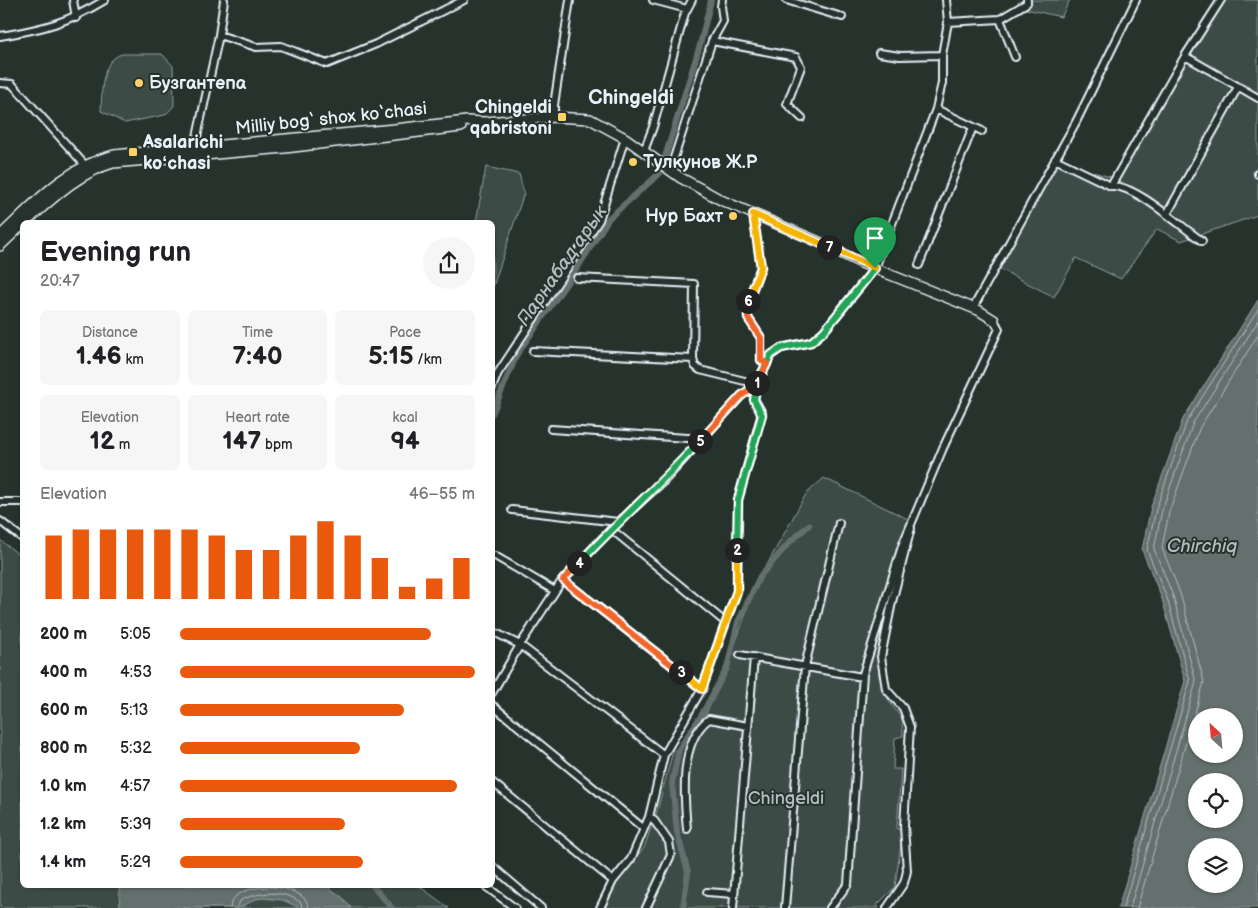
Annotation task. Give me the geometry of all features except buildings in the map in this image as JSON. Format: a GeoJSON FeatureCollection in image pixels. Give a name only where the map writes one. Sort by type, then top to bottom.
{"type":"FeatureCollection","features":[{"type":"Feature","properties":{"kind":"main road","name":"Milliy bog‘ shox ko‘chasi"},"geometry":{"type":"LineString","coordinates":[[30,220],[68,185],[99,168],[128,161],[467,121],[484,122],[558,117],[590,118],[625,138],[670,170],[714,197],[875,268],[973,308],[994,320]]}},
{"type":"Feature","properties":{"kind":"main road","name":"Milliy bog‘ shox ko‘chasi"},"geometry":{"type":"LineString","coordinates":[[0,236],[51,188],[85,165],[126,153],[194,152]]}},
{"type":"Feature","properties":{"kind":"main road","name":"Milliy bog‘ shox ko‘chasi"},"geometry":{"type":"LineString","coordinates":[[0,246],[20,229]]}},
{"type":"Feature","properties":{"kind":"street"},"geometry":{"type":"LineString","coordinates":[[73,0],[76,18]]}},
{"type":"Feature","properties":{"kind":"street"},"geometry":{"type":"LineString","coordinates":[[0,36],[62,23],[76,18],[105,0]]}},
{"type":"Feature","properties":{"kind":"street"},"geometry":{"type":"LineString","coordinates":[[194,152],[219,35],[224,0]]}},
{"type":"Feature","properties":{"kind":"street"},"geometry":{"type":"LineString","coordinates":[[219,35],[256,47],[280,46],[327,64],[376,44],[464,0]]}},
{"type":"Feature","properties":{"kind":"street"},"geometry":{"type":"LineString","coordinates":[[558,117],[570,0]]}},
{"type":"Feature","properties":{"kind":"street"},"geometry":{"type":"LineString","coordinates":[[653,0],[687,9]]}},
{"type":"Feature","properties":{"kind":"street"},"geometry":{"type":"LineString","coordinates":[[644,151],[653,127],[687,9],[692,0]]}},
{"type":"Feature","properties":{"kind":"street"},"geometry":{"type":"LineString","coordinates":[[670,170],[712,41],[723,21],[722,0]]}},
{"type":"Feature","properties":{"kind":"street"},"geometry":{"type":"LineString","coordinates":[[786,0],[842,17]]}},
{"type":"Feature","properties":{"kind":"street"},"geometry":{"type":"LineString","coordinates":[[600,908],[613,880],[631,859],[649,817],[664,755],[702,689],[737,591],[738,500],[762,415],[754,400],[757,384],[776,350],[811,342],[824,331],[875,268],[936,109],[942,83],[942,55],[948,22],[946,0]]}},
{"type":"Feature","properties":{"kind":"street"},"geometry":{"type":"LineString","coordinates":[[948,22],[1000,20],[1027,3],[1027,0]]}},
{"type":"Feature","properties":{"kind":"street"},"geometry":{"type":"LineString","coordinates":[[973,308],[1076,122],[1136,0]]}},
{"type":"Feature","properties":{"kind":"street"},"geometry":{"type":"LineString","coordinates":[[1111,186],[1184,56],[1221,0]]}},
{"type":"Feature","properties":{"kind":"street"},"geometry":{"type":"LineString","coordinates":[[1000,20],[1015,57]]}},
{"type":"Feature","properties":{"kind":"street"},"geometry":{"type":"LineString","coordinates":[[712,41],[796,57],[801,67],[787,104],[802,118]]}},
{"type":"Feature","properties":{"kind":"street"},"geometry":{"type":"LineString","coordinates":[[880,53],[900,56],[942,55]]}},
{"type":"Feature","properties":{"kind":"street"},"geometry":{"type":"LineString","coordinates":[[1184,56],[1258,98]]}},
{"type":"Feature","properties":{"kind":"street"},"geometry":{"type":"LineString","coordinates":[[0,83],[12,84],[85,165]]}},
{"type":"Feature","properties":{"kind":"street"},"geometry":{"type":"LineString","coordinates":[[1167,214],[1238,87]]}},
{"type":"Feature","properties":{"kind":"street"},"geometry":{"type":"LineString","coordinates":[[936,109],[982,131]]}},
{"type":"Feature","properties":{"kind":"street"},"geometry":{"type":"LineString","coordinates":[[919,265],[973,127]]}},
{"type":"Feature","properties":{"kind":"street"},"geometry":{"type":"LineString","coordinates":[[495,380],[498,373],[599,220],[625,138]]}},
{"type":"Feature","properties":{"kind":"street"},"geometry":{"type":"LineString","coordinates":[[1055,159],[1111,186],[1119,185],[1129,190],[1167,214],[1202,241]]}},
{"type":"Feature","properties":{"kind":"street"},"geometry":{"type":"LineString","coordinates":[[753,214],[761,267],[748,301],[748,318],[761,338],[761,360],[767,364]]}},
{"type":"Feature","properties":{"kind":"street"},"geometry":{"type":"LineString","coordinates":[[577,278],[694,284],[693,359],[695,366],[700,370],[757,384]]}},
{"type":"Feature","properties":{"kind":"street"},"geometry":{"type":"LineString","coordinates":[[830,908],[849,881],[862,678],[902,546],[913,517],[999,329],[994,320]]}},
{"type":"Feature","properties":{"kind":"street"},"geometry":{"type":"LineString","coordinates":[[533,351],[693,359]]}},
{"type":"Feature","properties":{"kind":"street"},"geometry":{"type":"LineString","coordinates":[[495,689],[520,645],[563,580],[618,522],[664,480],[741,396],[757,384]]}},
{"type":"Feature","properties":{"kind":"street"},"geometry":{"type":"LineString","coordinates":[[551,429],[702,439]]}},
{"type":"Feature","properties":{"kind":"street"},"geometry":{"type":"LineString","coordinates":[[0,502],[20,502]]}},
{"type":"Feature","properties":{"kind":"street"},"geometry":{"type":"LineString","coordinates":[[512,510],[618,522]]}},
{"type":"Feature","properties":{"kind":"street"},"geometry":{"type":"LineString","coordinates":[[886,908],[904,883],[906,871],[904,826],[910,727],[903,708],[886,689],[881,657],[884,637],[908,545],[913,517]]}},
{"type":"Feature","properties":{"kind":"street"},"geometry":{"type":"LineString","coordinates":[[0,521],[20,536]]}},
{"type":"Feature","properties":{"kind":"street"},"geometry":{"type":"LineString","coordinates":[[785,908],[805,666],[839,523]]}},
{"type":"Feature","properties":{"kind":"street"},"geometry":{"type":"LineString","coordinates":[[611,529],[725,622]]}},
{"type":"Feature","properties":{"kind":"street"},"geometry":{"type":"LineString","coordinates":[[495,556],[555,591]]}},
{"type":"Feature","properties":{"kind":"street"},"geometry":{"type":"LineString","coordinates":[[563,580],[702,689]]}},
{"type":"Feature","properties":{"kind":"street"},"geometry":{"type":"LineString","coordinates":[[495,632],[520,645],[664,755]]}},
{"type":"Feature","properties":{"kind":"street"},"geometry":{"type":"LineString","coordinates":[[740,655],[862,678]]}},
{"type":"Feature","properties":{"kind":"street"},"geometry":{"type":"LineString","coordinates":[[733,908],[754,657]]}},
{"type":"Feature","properties":{"kind":"street"},"geometry":{"type":"LineString","coordinates":[[495,708],[643,828]]}},
{"type":"Feature","properties":{"kind":"street"},"geometry":{"type":"LineString","coordinates":[[687,829],[683,787],[690,746],[708,719],[748,726]]}},
{"type":"Feature","properties":{"kind":"street"},"geometry":{"type":"LineString","coordinates":[[495,784],[613,880]]}},
{"type":"Feature","properties":{"kind":"street"},"geometry":{"type":"LineString","coordinates":[[646,908],[672,855],[669,842],[653,818],[649,817]]}},
{"type":"Feature","properties":{"kind":"street"},"geometry":{"type":"LineString","coordinates":[[495,869],[541,908]]}},
{"type":"Feature","properties":{"kind":"street"},"geometry":{"type":"LineString","coordinates":[[488,888],[515,908]]}},
{"type":"Feature","properties":{"kind":"street"},"geometry":{"type":"LineString","coordinates":[[707,892],[734,894]]}},
{"type":"Feature","properties":{"kind":"green space"},"geometry":{"type":"Polygon","coordinates":[[[1025,0],[1070,0],[1061,17],[1022,8],[1025,0]]]}},
{"type":"Feature","properties":{"kind":"green space"},"geometry":{"type":"Polygon","coordinates":[[[1218,0],[1258,0],[1258,215],[1181,241],[1157,229],[1121,279],[1076,258],[1054,297],[998,268],[1058,162],[1114,178],[1218,0]]]}},
{"type":"Feature","properties":{"kind":"green space"},"geometry":{"type":"Polygon","coordinates":[[[122,54],[162,54],[173,66],[174,106],[165,115],[125,123],[101,111],[102,87],[106,70],[115,57],[122,54]]]}},
{"type":"Feature","properties":{"kind":"green space"},"geometry":{"type":"Polygon","coordinates":[[[486,167],[519,174],[524,193],[495,281],[495,220],[476,220],[486,167]]]}},
{"type":"Feature","properties":{"kind":"green space","name":"Chingeldi"},"geometry":{"type":"Polygon","coordinates":[[[824,478],[910,520],[878,649],[879,676],[889,701],[902,719],[903,736],[895,738],[893,769],[901,769],[897,829],[903,830],[895,887],[877,905],[879,908],[600,908],[615,880],[644,848],[657,811],[673,751],[694,737],[722,682],[749,604],[769,561],[806,494],[824,478]]]}},
{"type":"Feature","properties":{"kind":"green space"},"geometry":{"type":"Polygon","coordinates":[[[0,540],[20,555],[20,888],[422,888],[449,908],[0,908],[0,540]]]}},
{"type":"Feature","properties":{"kind":"water","name":"Chirchiq"},"geometry":{"type":"Polygon","coordinates":[[[1258,300],[1258,908],[1118,908],[1185,681],[1162,599],[1142,550],[1151,507],[1183,419],[1258,300]]]}},
{"type":"Feature","properties":{"kind":"water"},"geometry":{"type":"Polygon","coordinates":[[[119,888],[329,888],[342,897],[351,908],[300,908],[283,900],[263,898],[256,899],[239,908],[120,908],[119,888]]]}},
{"type":"Feature","properties":{"kind":"waterway","name":"Парнабад арык"},"geometry":{"type":"LineString","coordinates":[[495,407],[517,354],[578,267],[609,218],[660,173],[700,45],[711,0]]}},
{"type":"Feature","properties":{"kind":"waterway"},"geometry":{"type":"LineString","coordinates":[[683,908],[688,872],[677,832],[672,783],[679,749],[701,716],[727,668],[738,622],[760,576],[789,543],[809,525]]}},
{"type":"Feature","properties":{"kind":"waterway","name":"Парнабад арык"},"geometry":{"type":"LineString","coordinates":[[375,888],[392,908]]}},
{"type":"Feature","properties":{"kind":"place","name":"Бузгантепа"},"geometry":{"type":"Point","coordinates":[139,83]}},
{"type":"Feature","properties":{"kind":"place","name":"Chingeldi qabristoni"},"geometry":{"type":"Point","coordinates":[562,117]}},
{"type":"Feature","properties":{"kind":"place","name":"Asalarichi koʻchasi"},"geometry":{"type":"Point","coordinates":[133,152]}},
{"type":"Feature","properties":{"kind":"place","name":"Тулкунов Ж.Р"},"geometry":{"type":"Point","coordinates":[633,162]}},
{"type":"Feature","properties":{"kind":"place","name":"Нур Бахт"},"geometry":{"type":"Point","coordinates":[733,216]}},
{"type":"Feature","properties":{"kind":"district","name":"Chingeldi"},"geometry":{"type":"Point","coordinates":[631,97]}},
{"type":"Feature","properties":{"kind":"route"},"geometry":{"type":"LineString","coordinates":[[875,268],[753,214],[761,267],[748,301],[748,318],[760,335],[761,360],[767,364],[757,384],[741,396],[664,480],[618,522],[563,580],[702,689],[712,656],[737,591],[738,500],[762,415],[754,400],[757,384],[771,355],[776,350],[811,342],[824,331],[875,268]]}}]}
